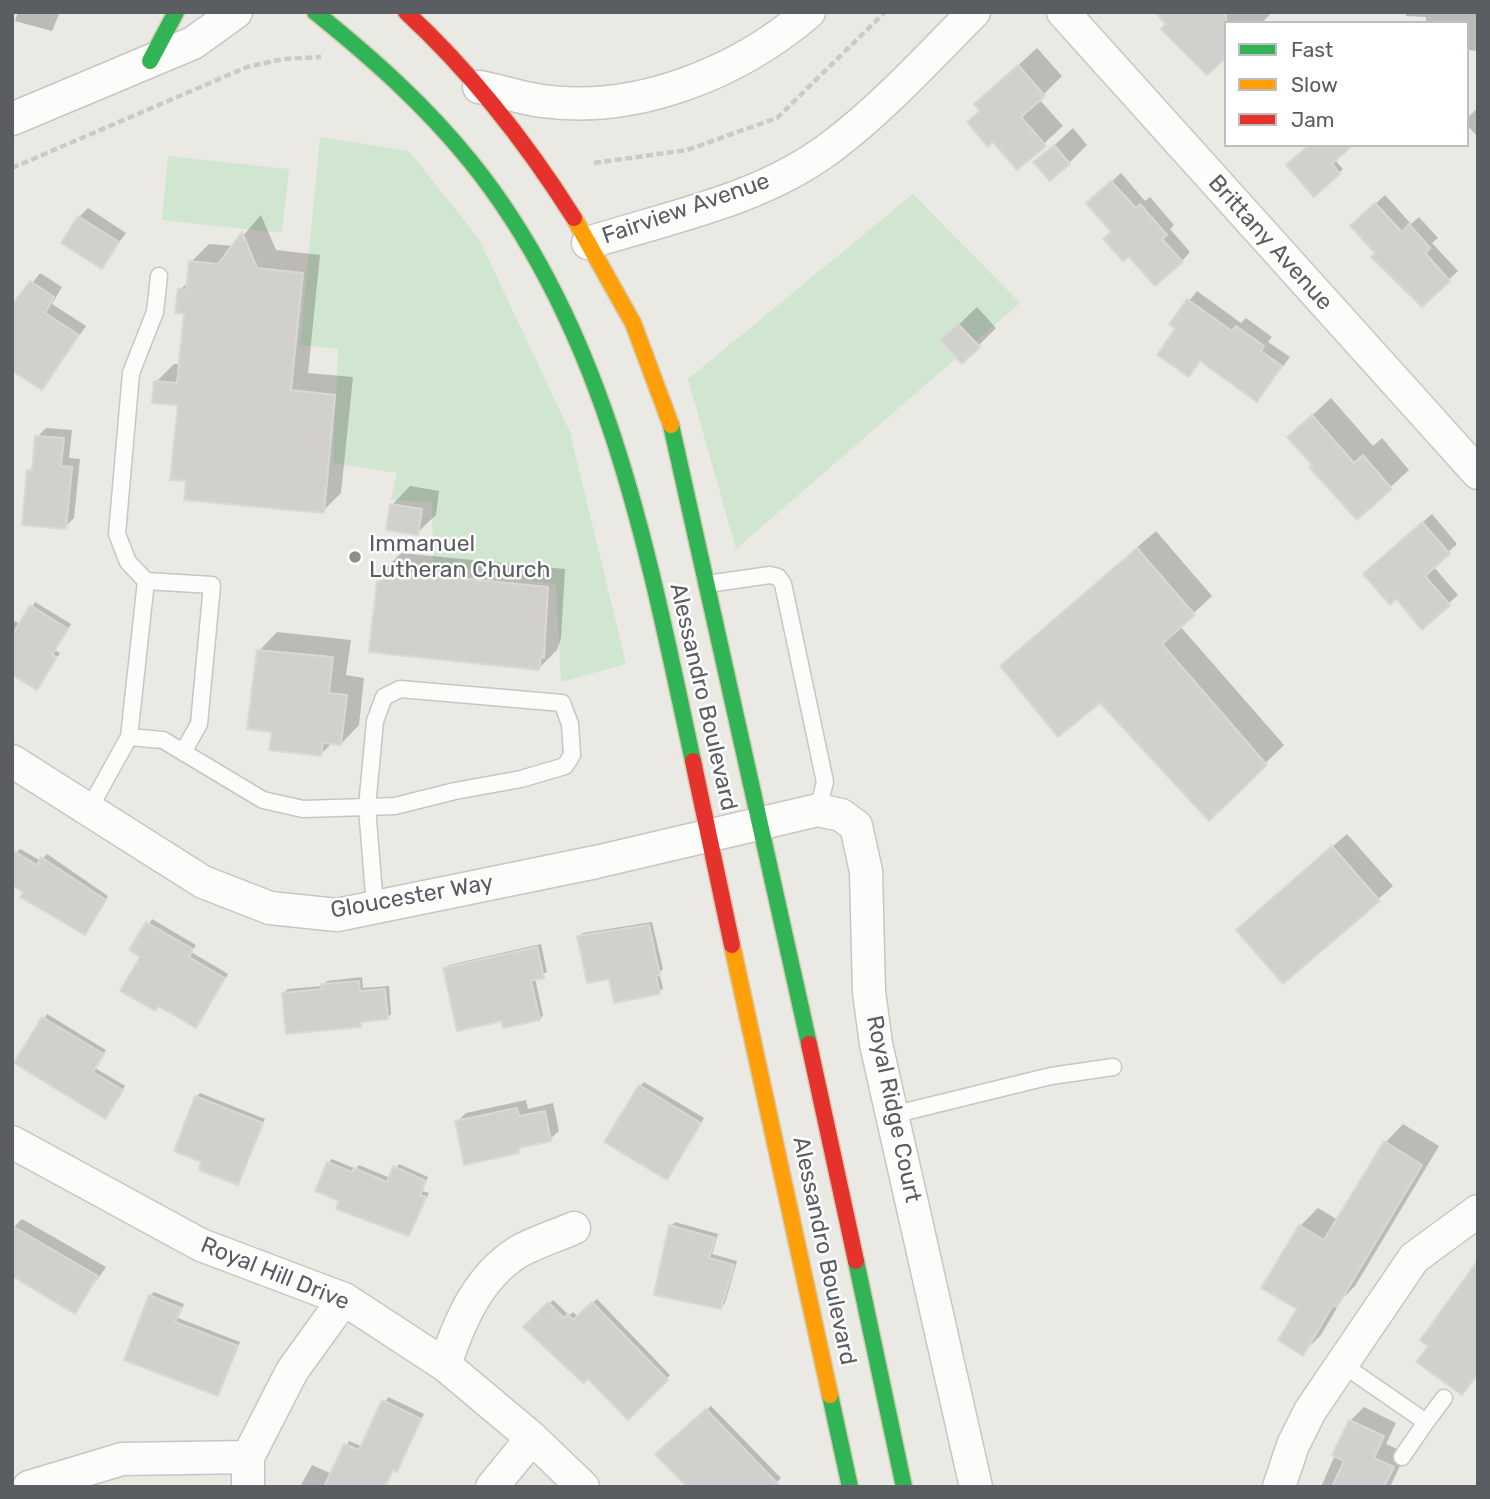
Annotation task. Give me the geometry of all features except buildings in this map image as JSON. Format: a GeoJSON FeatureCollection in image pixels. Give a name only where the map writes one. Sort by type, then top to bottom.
{"type":"FeatureCollection","features":[{"type":"Feature","properties":{"kind":"main road"},"geometry":{"type":"LineString","coordinates":[[150,61],[176,12]]}},
{"type":"Feature","properties":{"kind":"main road","name":"Alessandro Boulevard"},"geometry":{"type":"LineString","coordinates":[[315,12],[351,39],[429,112],[461,148],[511,214],[543,267],[593,375],[629,483],[711,835],[850,1487]]}},
{"type":"Feature","properties":{"kind":"main road","name":"Alessandro Boulevard"},"geometry":{"type":"LineString","coordinates":[[406,12],[517,129],[578,242],[638,331],[654,374],[671,428],[762,823],[904,1487]]}},
{"type":"Feature","properties":{"kind":"main road"},"geometry":{"type":"LineString","coordinates":[[429,112],[460,121]]}},
{"type":"Feature","properties":{"kind":"street"},"geometry":{"type":"LineString","coordinates":[[12,119],[193,43],[236,12]]}},
{"type":"Feature","properties":{"kind":"street"},"geometry":{"type":"LineString","coordinates":[[479,87],[541,101],[593,103],[650,96],[732,64],[790,29],[809,12]]}},
{"type":"Feature","properties":{"kind":"street","name":"Fairview Avenue"},"geometry":{"type":"LineString","coordinates":[[578,242],[734,198],[810,160],[830,148],[874,111],[974,12]]}},
{"type":"Feature","properties":{"kind":"street","name":"Brittany Avenue"},"geometry":{"type":"LineString","coordinates":[[1063,12],[1478,473]]}},
{"type":"Feature","properties":{"kind":"street","name":"Gloucester Way"},"geometry":{"type":"LineString","coordinates":[[12,761],[203,882],[270,908],[337,915],[762,823]]}},
{"type":"Feature","properties":{"kind":"street"},"geometry":{"type":"LineString","coordinates":[[762,823],[818,810]]}},
{"type":"Feature","properties":{"kind":"street","name":"Royal Ridge Court"},"geometry":{"type":"LineString","coordinates":[[818,810],[841,815],[856,826],[863,846],[869,992],[876,1044],[976,1487]]}},
{"type":"Feature","properties":{"kind":"street","name":"Royal Hill Drive"},"geometry":{"type":"LineString","coordinates":[[12,1142],[201,1245],[344,1299],[445,1365],[532,1438],[583,1487]]}},
{"type":"Feature","properties":{"kind":"street"},"geometry":{"type":"LineString","coordinates":[[1279,1487],[1293,1445],[1310,1411],[1414,1258],[1478,1211]]}},
{"type":"Feature","properties":{"kind":"street"},"geometry":{"type":"LineString","coordinates":[[445,1365],[456,1330],[482,1283],[518,1252],[574,1228]]}},
{"type":"Feature","properties":{"kind":"street"},"geometry":{"type":"LineString","coordinates":[[29,1487],[122,1459],[248,1472],[292,1371],[344,1299]]}},
{"type":"Feature","properties":{"kind":"street"},"geometry":{"type":"LineString","coordinates":[[492,1487],[532,1438]]}},
{"type":"Feature","properties":{"kind":"lane"},"geometry":{"type":"LineString","coordinates":[[159,276],[155,312],[131,373],[117,534],[128,562],[146,581],[212,586],[198,724],[183,752]]}},
{"type":"Feature","properties":{"kind":"lane"},"geometry":{"type":"LineString","coordinates":[[707,584],[770,575],[783,584],[825,782],[818,810]]}},
{"type":"Feature","properties":{"kind":"lane"},"geometry":{"type":"LineString","coordinates":[[89,809],[129,737],[146,581]]}},
{"type":"Feature","properties":{"kind":"lane"},"geometry":{"type":"LineString","coordinates":[[129,737],[163,740],[263,800],[303,809],[367,807],[395,806],[521,779],[565,766],[572,755],[570,724],[562,703],[400,689],[384,697],[375,721],[367,807],[375,907]]}},
{"type":"Feature","properties":{"kind":"lane"},"geometry":{"type":"LineString","coordinates":[[892,1115],[1051,1076],[1113,1067]]}},
{"type":"Feature","properties":{"kind":"lane"},"geometry":{"type":"LineString","coordinates":[[1342,1364],[1426,1422]]}},
{"type":"Feature","properties":{"kind":"lane"},"geometry":{"type":"LineString","coordinates":[[1402,1457],[1444,1398]]}},
{"type":"Feature","properties":{"kind":"path"},"geometry":{"type":"LineString","coordinates":[[594,163],[687,150],[776,118],[885,12]]}},
{"type":"Feature","properties":{"kind":"path"},"geometry":{"type":"LineString","coordinates":[[12,168],[247,67],[283,59],[328,56],[351,39]]}},
{"type":"Feature","properties":{"kind":"green space"},"geometry":{"type":"Polygon","coordinates":[[[320,137],[409,151],[479,239],[570,432],[626,664],[561,682],[556,584],[433,564],[432,502],[391,500],[397,473],[333,463],[338,349],[300,345],[320,137]]]}},
{"type":"Feature","properties":{"kind":"green space"},"geometry":{"type":"Polygon","coordinates":[[[168,156],[289,169],[282,233],[162,220],[168,156]]]}},
{"type":"Feature","properties":{"kind":"green space"},"geometry":{"type":"Polygon","coordinates":[[[913,194],[1020,303],[736,549],[688,379],[913,194]]]}},
{"type":"Feature","properties":{"kind":"traffic: fast"},"geometry":{"type":"LineString","coordinates":[[150,61],[176,12]]}},
{"type":"Feature","properties":{"kind":"traffic: fast"},"geometry":{"type":"LineString","coordinates":[[315,12],[397,83],[471,162],[518,228],[557,298],[590,371],[639,525],[693,761]]}},
{"type":"Feature","properties":{"kind":"traffic: fast"},"geometry":{"type":"LineString","coordinates":[[671,425],[809,1044]]}},
{"type":"Feature","properties":{"kind":"traffic: fast"},"geometry":{"type":"LineString","coordinates":[[856,1261],[904,1487]]}},
{"type":"Feature","properties":{"kind":"traffic: fast"},"geometry":{"type":"LineString","coordinates":[[830,1395],[850,1487]]}},
{"type":"Feature","properties":{"kind":"traffic: slow"},"geometry":{"type":"LineString","coordinates":[[574,218],[633,323],[671,425]]}},
{"type":"Feature","properties":{"kind":"traffic: slow"},"geometry":{"type":"LineString","coordinates":[[732,945],[830,1395]]}},
{"type":"Feature","properties":{"kind":"traffic: jam"},"geometry":{"type":"LineString","coordinates":[[406,12],[453,59],[497,109],[574,218]]}},
{"type":"Feature","properties":{"kind":"traffic: jam"},"geometry":{"type":"LineString","coordinates":[[693,761],[732,945]]}},
{"type":"Feature","properties":{"kind":"traffic: jam"},"geometry":{"type":"LineString","coordinates":[[809,1044],[856,1261]]}},
{"type":"Feature","properties":{"kind":"place","name":"Immanuel Lutheran Church"},"geometry":{"type":"Point","coordinates":[355,557]}}]}
